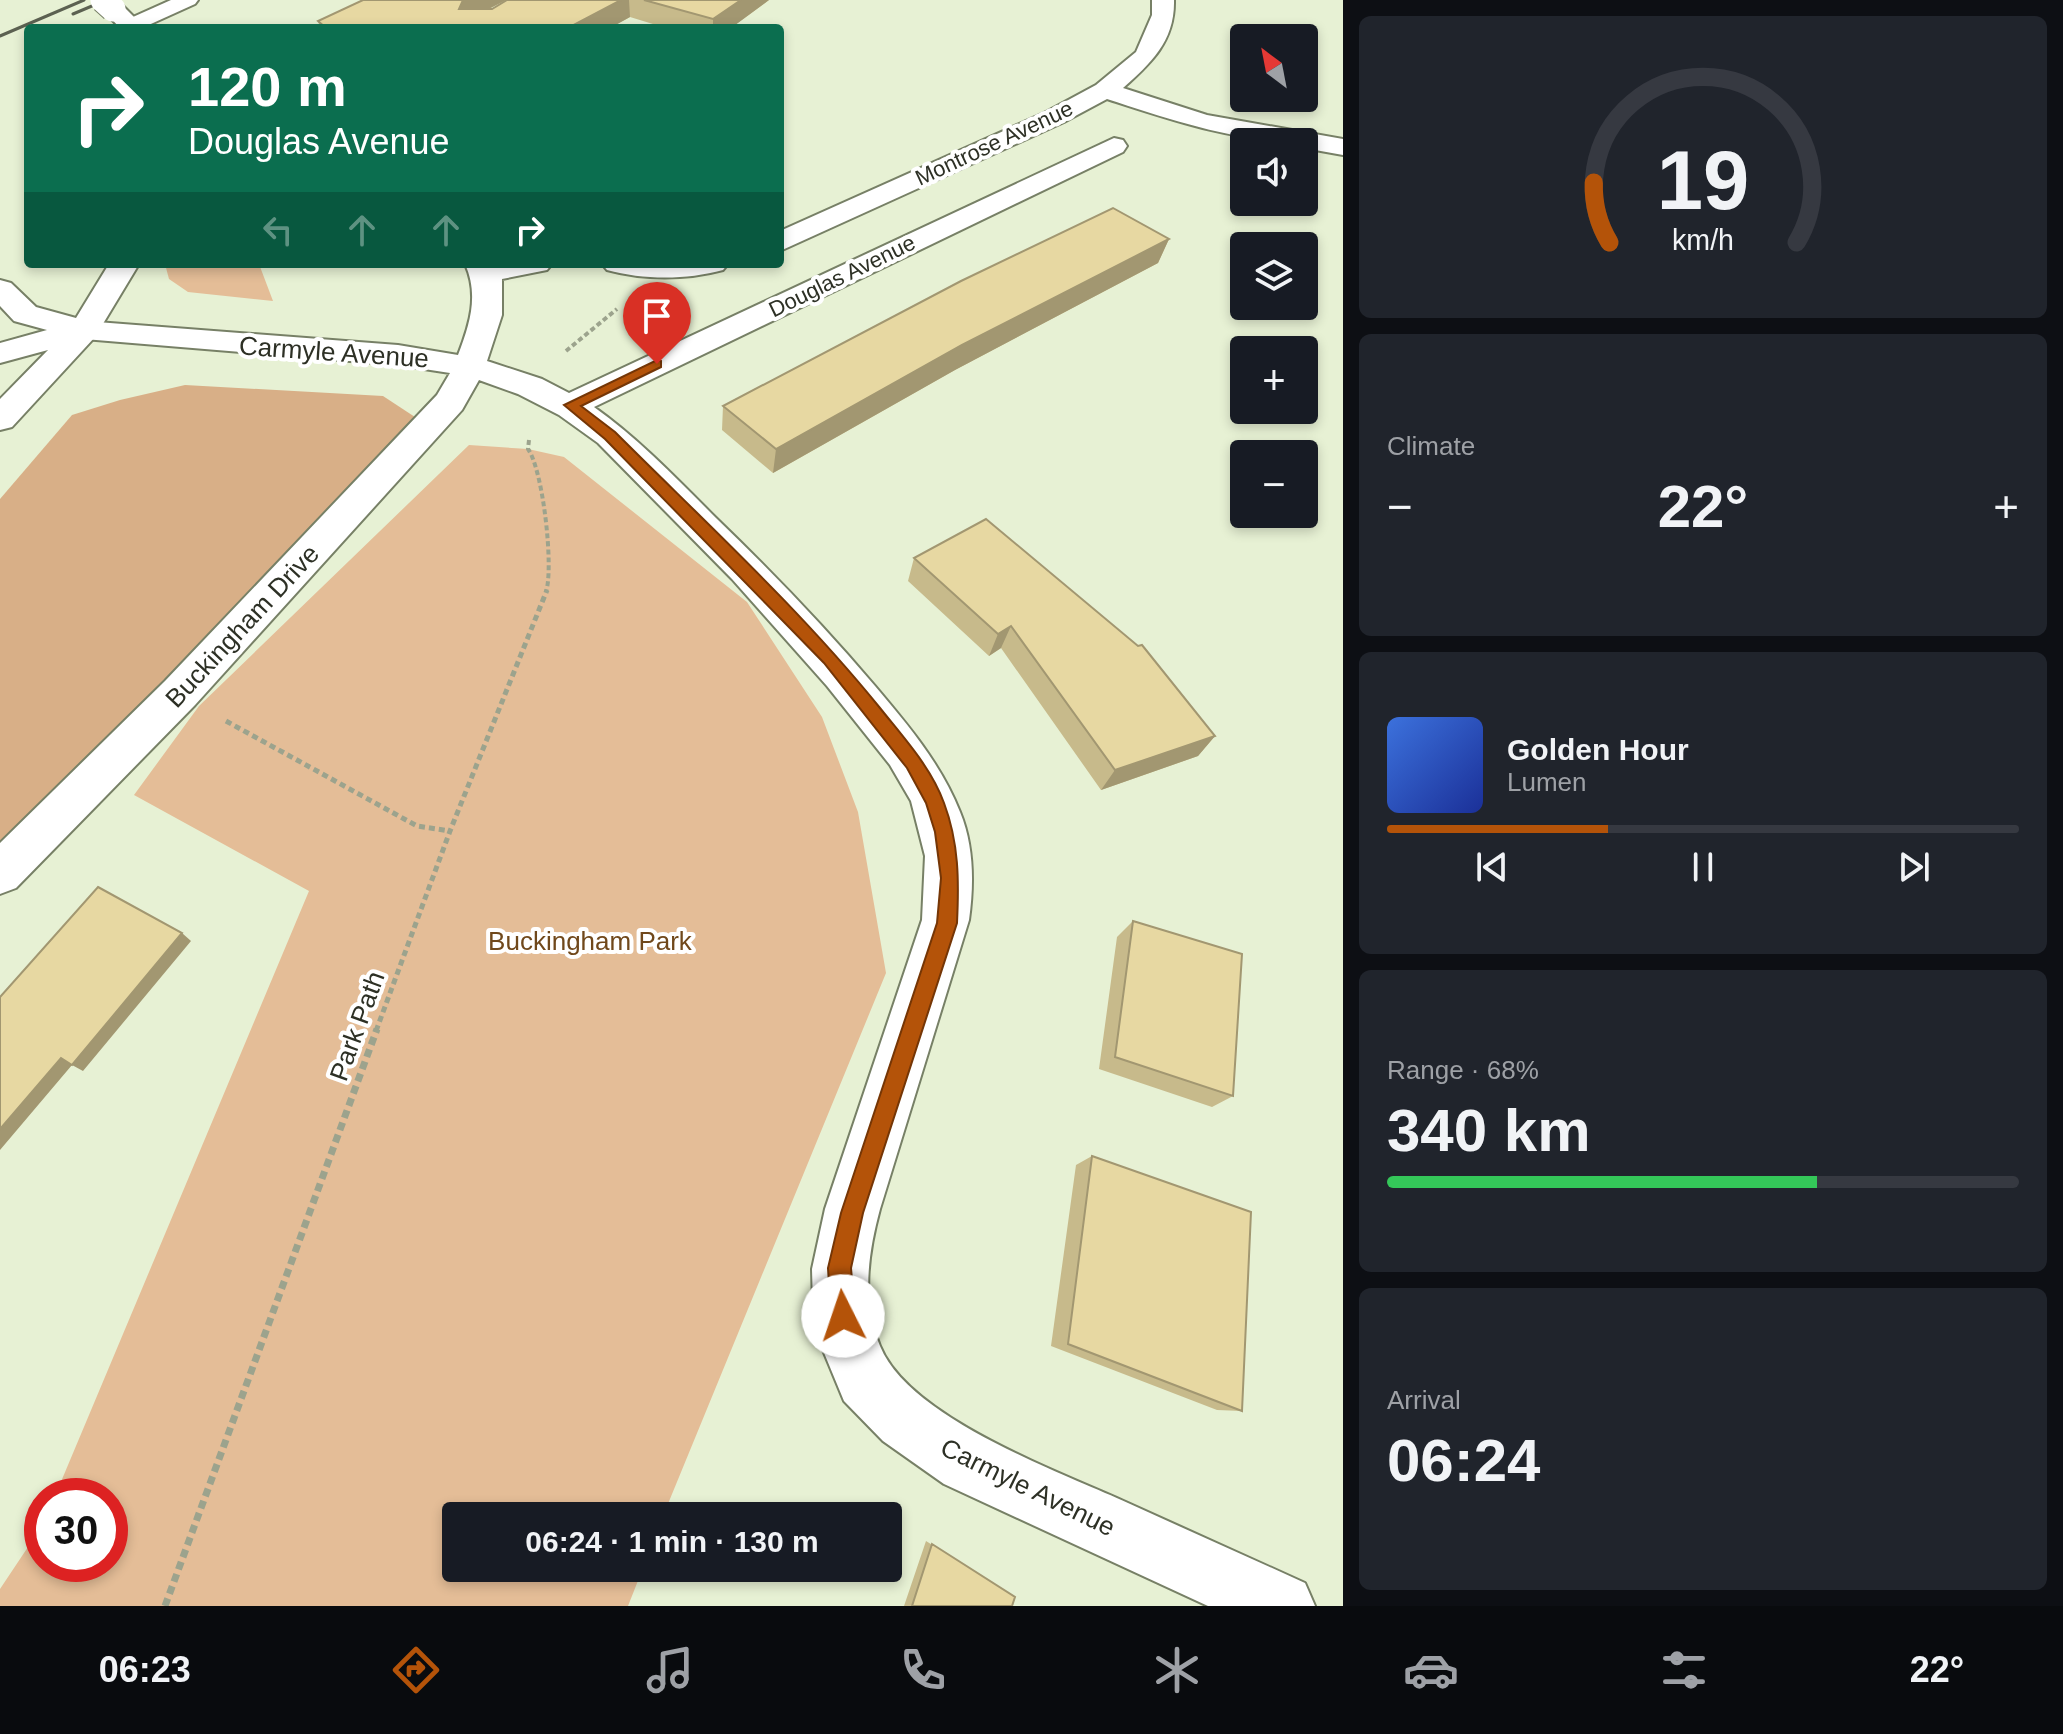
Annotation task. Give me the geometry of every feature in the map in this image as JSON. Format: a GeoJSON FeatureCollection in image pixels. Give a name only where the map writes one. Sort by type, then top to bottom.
{"type":"FeatureCollection","features":[{"type":"Feature","properties":{"kind":"street","name":"Montrose Avenue"},"geometry":{"type":"LineString","coordinates":[[784,240],[1055,117],[1105,90],[1146,55],[1163,15],[1163,0]]}},
{"type":"Feature","properties":{"kind":"street"},"geometry":{"type":"LineString","coordinates":[[108,4],[129,24]]}},
{"type":"Feature","properties":{"kind":"street"},"geometry":{"type":"LineString","coordinates":[[1105,90],[1202,122],[1343,147]]}},
{"type":"Feature","properties":{"kind":"street","name":"Douglas Avenue"},"geometry":{"type":"LineString","coordinates":[[571,405],[1114,146]]}},
{"type":"Feature","properties":{"kind":"street"},"geometry":{"type":"LineString","coordinates":[[0,419],[84,330],[122,268]]}},
{"type":"Feature","properties":{"kind":"street"},"geometry":{"type":"LineString","coordinates":[[470,367],[489,303],[483,268]]}},
{"type":"Feature","properties":{"kind":"street"},"geometry":{"type":"LineString","coordinates":[[656,268],[675,268]]}},
{"type":"Feature","properties":{"kind":"street"},"geometry":{"type":"LineString","coordinates":[[0,289],[25,314],[84,330]]}},
{"type":"Feature","properties":{"kind":"street"},"geometry":{"type":"LineString","coordinates":[[0,353],[84,330]]}},
{"type":"Feature","properties":{"kind":"street","name":"Carmyle Avenue"},"geometry":{"type":"LineString","coordinates":[[84,330],[225,344],[426,356],[525,384],[571,405],[610,435],[830,658],[913,762],[934,801],[944,832],[950,878],[947,923],[883,1111],[852,1213],[840,1268],[843,1316],[857,1366],[898,1414],[921,1434],[966,1462],[1282,1606]]}},
{"type":"Feature","properties":{"kind":"street","name":"Buckingham Drive"},"geometry":{"type":"LineString","coordinates":[[0,873],[180,693],[436,418],[450,402],[470,367]]}},
{"type":"Feature","properties":{"kind":"lane"},"geometry":{"type":"LineString","coordinates":[[138,24],[188,0]]}},
{"type":"Feature","properties":{"kind":"path"},"geometry":{"type":"LineString","coordinates":[[525,384],[666,269]]}},
{"type":"Feature","properties":{"kind":"path","name":"Park Path"},"geometry":{"type":"LineString","coordinates":[[165,1606],[450,831],[548,587],[543,489],[534,457]]}},
{"type":"Feature","properties":{"kind":"path"},"geometry":{"type":"LineString","coordinates":[[180,693],[417,826],[450,831]]}},
{"type":"Feature","properties":{"kind":"green space"},"geometry":{"type":"Polygon","coordinates":[[[166,268],[261,268],[273,301],[188,292],[169,279],[166,268]]]}},
{"type":"Feature","properties":{"kind":"green space","name":"Buckingham Park"},"geometry":{"type":"Polygon","coordinates":[[[469,445],[528,449],[564,457],[747,602],[822,717],[858,812],[886,973],[669,1502],[442,1502],[442,1582],[637,1582],[628,1606],[0,1606],[0,1589],[24,1553],[24,1582],[128,1582],[128,1478],[63,1478],[309,891],[134,795],[199,706],[469,445]]]}},
{"type":"Feature","properties":{"kind":"shaded area"},"geometry":{"type":"Polygon","coordinates":[[[185,385],[383,396],[418,419],[0,851],[0,499],[72,415],[185,385]]]}},
{"type":"Feature","properties":{"kind":"building"},"geometry":{"type":"Polygon","coordinates":[[[363,0],[463,0],[459,9],[492,9],[507,0],[621,0],[576,24],[321,24],[318,21],[363,0]]]}},
{"type":"Feature","properties":{"kind":"building"},"geometry":{"type":"Polygon","coordinates":[[[644,0],[741,0],[713,19],[644,0]]]}},
{"type":"Feature","properties":{"kind":"building"},"geometry":{"type":"Polygon","coordinates":[[[1113,208],[1169,239],[962,345],[776,449],[723,406],[961,281],[1113,208]]]}},
{"type":"Feature","properties":{"kind":"building"},"geometry":{"type":"Polygon","coordinates":[[[986,519],[1138,646],[1142,645],[1215,736],[1115,770],[1011,626],[998,634],[914,558],[986,519]]]}},
{"type":"Feature","properties":{"kind":"building"},"geometry":{"type":"Polygon","coordinates":[[[98,887],[182,933],[72,1065],[61,1058],[0,1129],[0,997],[98,887]]]}},
{"type":"Feature","properties":{"kind":"building"},"geometry":{"type":"Polygon","coordinates":[[[1133,921],[1242,954],[1233,1096],[1115,1057],[1133,921]]]}},
{"type":"Feature","properties":{"kind":"building"},"geometry":{"type":"Polygon","coordinates":[[[1092,1156],[1251,1212],[1242,1411],[1068,1344],[1092,1156]]]}},
{"type":"Feature","properties":{"kind":"building"},"geometry":{"type":"Polygon","coordinates":[[[932,1544],[1015,1597],[1012,1606],[912,1606],[932,1544]]]}},
{"type":"Feature","properties":{"kind":"railway"},"geometry":{"type":"LineString","coordinates":[[28,24],[84,0]]}},
{"type":"Feature","properties":{"kind":"railway"},"geometry":{"type":"LineString","coordinates":[[73,14],[106,0]]}},
{"type":"Feature","properties":{"kind":"railway"},"geometry":{"type":"LineString","coordinates":[[0,36],[24,26]]}},
{"type":"Feature","properties":{"kind":"route"},"geometry":{"type":"LineString","coordinates":[[657,364],[571,405],[610,435],[830,658],[913,762],[934,801],[944,832],[950,878],[947,923],[852,1213],[840,1268],[843,1316]]}}]}
